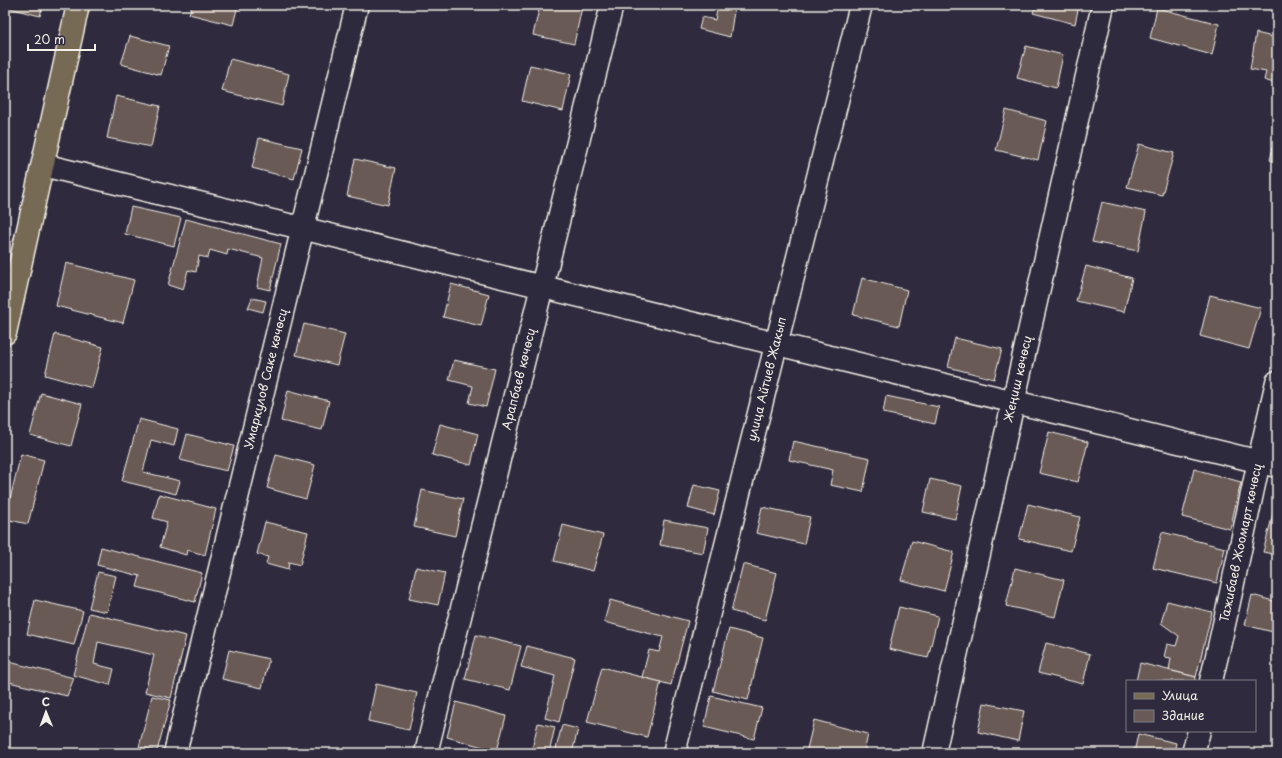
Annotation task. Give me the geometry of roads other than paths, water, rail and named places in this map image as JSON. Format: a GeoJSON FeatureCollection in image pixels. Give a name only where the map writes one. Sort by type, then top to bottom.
{"type":"FeatureCollection","features":[{"type":"Feature","properties":{"kind":"main road"},"geometry":{"type":"LineString","coordinates":[[5,333],[78,5]]}},
{"type":"Feature","properties":{"kind":"street","name":"Умаркулов Саке көчөсү"},"geometry":{"type":"LineString","coordinates":[[175,753],[357,5]]}},
{"type":"Feature","properties":{"kind":"street","name":"Арапбаев көчөсү"},"geometry":{"type":"LineString","coordinates":[[426,753],[612,5]]}},
{"type":"Feature","properties":{"kind":"street","name":"улица Айтиев Жакып"},"geometry":{"type":"LineString","coordinates":[[674,753],[861,5]]}},
{"type":"Feature","properties":{"kind":"street","name":"Жеңиш көчөсү"},"geometry":{"type":"LineString","coordinates":[[934,753],[1103,5]]}},
{"type":"Feature","properties":{"kind":"street"},"geometry":{"type":"LineString","coordinates":[[43,165],[1268,464]]}},
{"type":"Feature","properties":{"kind":"street","name":"Тажибаев Жоомарт көчөсү"},"geometry":{"type":"LineString","coordinates":[[1211,680],[1227,614],[1268,464],[1277,382]]}},
{"type":"Feature","properties":{"kind":"street"},"geometry":{"type":"LineString","coordinates":[[1193,753],[1199,732]]}}]}
